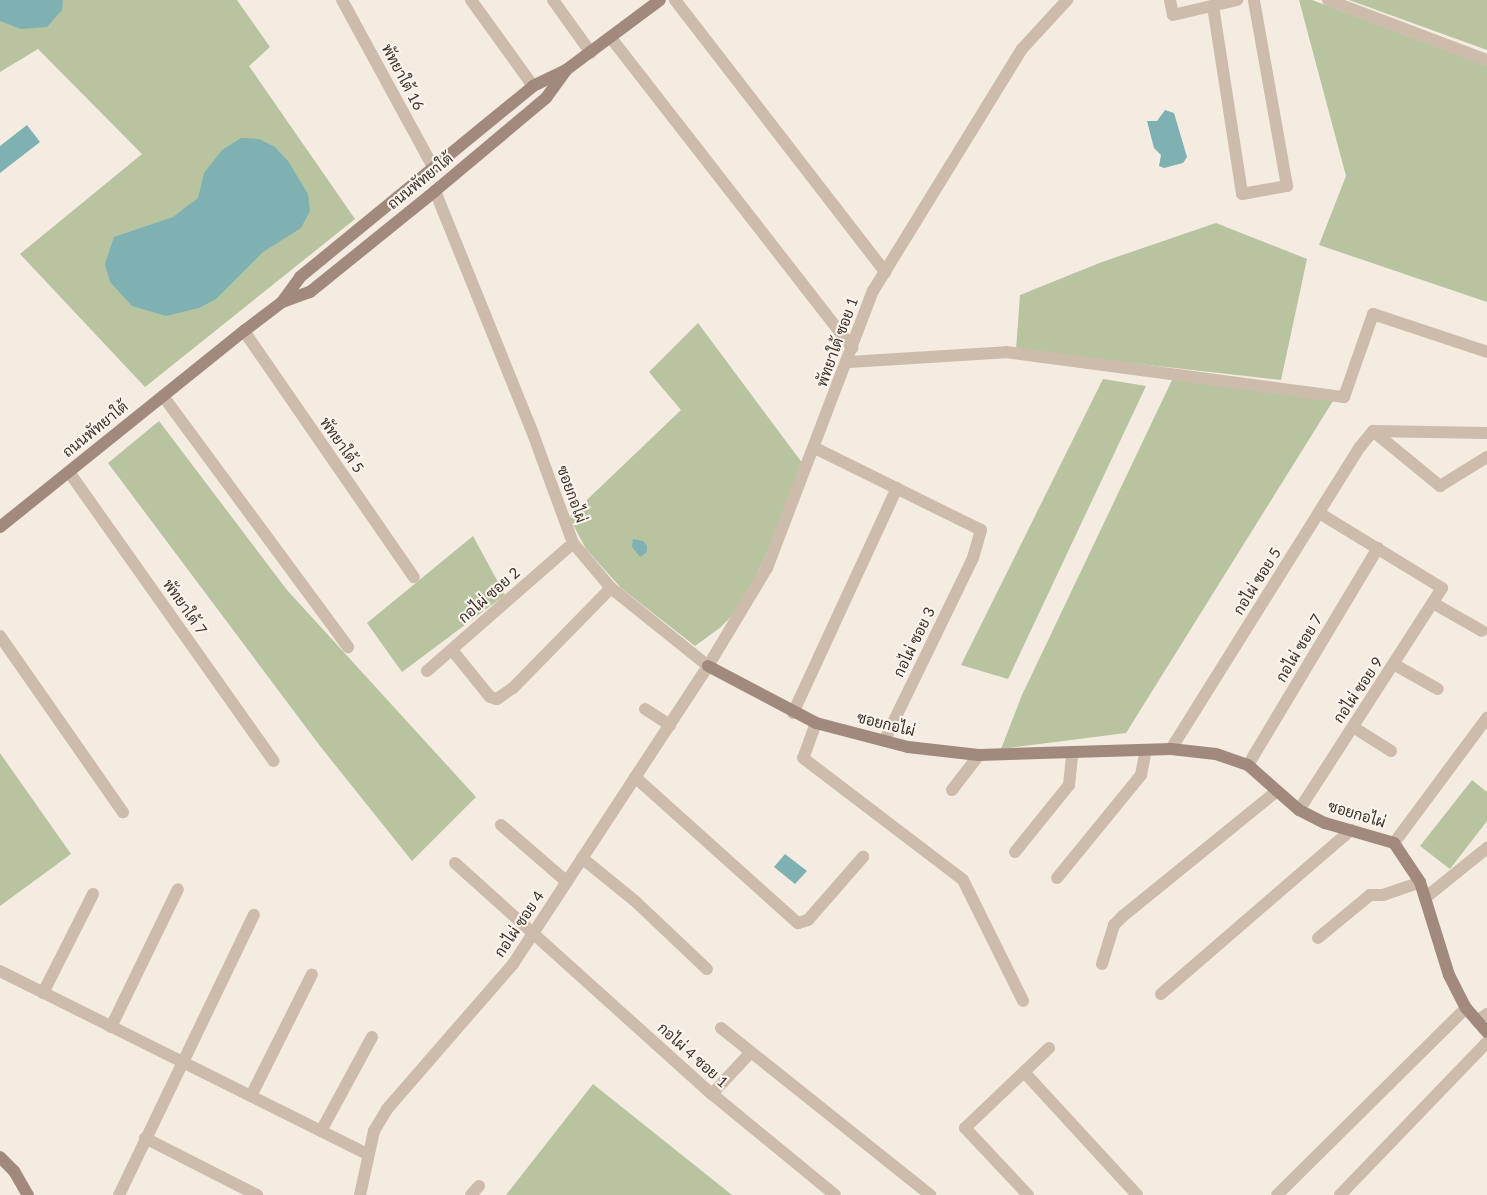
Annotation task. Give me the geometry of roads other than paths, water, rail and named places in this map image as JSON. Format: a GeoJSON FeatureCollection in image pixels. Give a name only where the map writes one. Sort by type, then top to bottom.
{"type":"FeatureCollection","features":[{"type":"Feature","properties":{"kind":"main road","name":"ถนนพัทยาใต้"},"geometry":{"type":"LineString","coordinates":[[282,302],[300,277],[533,86],[566,70],[591,53],[653,2]]}},
{"type":"Feature","properties":{"kind":"main road","name":"ถนนพัทยาใต้"},"geometry":{"type":"LineString","coordinates":[[0,527],[244,330],[282,302],[310,292],[546,98],[566,70]]}},
{"type":"Feature","properties":{"kind":"main road","name":"ซอยกอไผ่"},"geometry":{"type":"LineString","coordinates":[[708,666],[816,723],[908,747],[979,755],[1072,754],[1171,749],[1216,754],[1248,765],[1299,810],[1325,823],[1394,843],[1420,882],[1449,975],[1466,1008],[1482,1018],[1487,1032]]}},
{"type":"Feature","properties":{"kind":"main road"},"geometry":{"type":"LineString","coordinates":[[0,1157],[14,1171],[28,1195]]}},
{"type":"Feature","properties":{"kind":"street","name":"พัทยาใต้ 16"},"geometry":{"type":"LineString","coordinates":[[342,0],[434,169]]}},
{"type":"Feature","properties":{"kind":"street"},"geometry":{"type":"LineString","coordinates":[[471,0],[533,86]]}},
{"type":"Feature","properties":{"kind":"street"},"geometry":{"type":"LineString","coordinates":[[553,0],[591,53]]}},
{"type":"Feature","properties":{"kind":"street"},"geometry":{"type":"LineString","coordinates":[[675,0],[885,272]]}},
{"type":"Feature","properties":{"kind":"street","name":"พัทยาใต้ ซอย 1"},"geometry":{"type":"LineString","coordinates":[[708,666],[767,568],[848,362],[864,311],[885,272],[1022,49],[1067,0]]}},
{"type":"Feature","properties":{"kind":"street"},"geometry":{"type":"LineString","coordinates":[[1170,0],[1173,14],[1237,0]]}},
{"type":"Feature","properties":{"kind":"street"},"geometry":{"type":"LineString","coordinates":[[1213,6],[1242,194],[1287,186],[1254,0]]}},
{"type":"Feature","properties":{"kind":"street"},"geometry":{"type":"LineString","coordinates":[[1328,0],[1487,60]]}},
{"type":"Feature","properties":{"kind":"street"},"geometry":{"type":"LineString","coordinates":[[611,38],[852,348]]}},
{"type":"Feature","properties":{"kind":"street","name":"ซอยกอไผ่"},"geometry":{"type":"LineString","coordinates":[[435,191],[532,430],[573,543],[611,588],[708,666]]}},
{"type":"Feature","properties":{"kind":"street"},"geometry":{"type":"LineString","coordinates":[[848,362],[1006,352],[1344,397],[1373,314],[1487,352]]}},
{"type":"Feature","properties":{"kind":"street","name":"พัทยาใต้ 5"},"geometry":{"type":"LineString","coordinates":[[244,330],[414,577]]}},
{"type":"Feature","properties":{"kind":"street"},"geometry":{"type":"LineString","coordinates":[[163,396],[348,648]]}},
{"type":"Feature","properties":{"kind":"street"},"geometry":{"type":"LineString","coordinates":[[1373,432],[1487,433]]}},
{"type":"Feature","properties":{"kind":"street"},"geometry":{"type":"LineString","coordinates":[[1373,432],[1440,486],[1487,458]]}},
{"type":"Feature","properties":{"kind":"street","name":"กอไผ่ ซอย 5"},"geometry":{"type":"LineString","coordinates":[[1171,749],[1319,512],[1373,432]]}},
{"type":"Feature","properties":{"kind":"street"},"geometry":{"type":"LineString","coordinates":[[793,712],[897,488],[815,448]]}},
{"type":"Feature","properties":{"kind":"street","name":"พัทยาใต้ 7"},"geometry":{"type":"LineString","coordinates":[[69,472],[274,760]]}},
{"type":"Feature","properties":{"kind":"street","name":"กอไผ่ ซอย 3"},"geometry":{"type":"LineString","coordinates":[[884,741],[973,558],[982,533],[979,528],[897,488]]}},
{"type":"Feature","properties":{"kind":"street"},"geometry":{"type":"LineString","coordinates":[[1319,512],[1378,548]]}},
{"type":"Feature","properties":{"kind":"street","name":"กอไผ่ ซอย 2"},"geometry":{"type":"LineString","coordinates":[[427,671],[573,543]]}},
{"type":"Feature","properties":{"kind":"street","name":"กอไผ่ ซอย 9"},"geometry":{"type":"LineString","coordinates":[[1299,810],[1352,727],[1395,665],[1442,588],[1378,548]]}},
{"type":"Feature","properties":{"kind":"street","name":"กอไผ่ ซอย 7"},"geometry":{"type":"LineString","coordinates":[[1248,765],[1378,548]]}},
{"type":"Feature","properties":{"kind":"street"},"geometry":{"type":"LineString","coordinates":[[452,650],[490,697],[498,699],[513,688],[611,588]]}},
{"type":"Feature","properties":{"kind":"street"},"geometry":{"type":"LineString","coordinates":[[1433,603],[1482,631]]}},
{"type":"Feature","properties":{"kind":"street"},"geometry":{"type":"LineString","coordinates":[[0,636],[123,812]]}},
{"type":"Feature","properties":{"kind":"street"},"geometry":{"type":"LineString","coordinates":[[1395,665],[1438,689]]}},
{"type":"Feature","properties":{"kind":"street","name":"กอไผ่ ซอย 4"},"geometry":{"type":"LineString","coordinates":[[362,1193],[367,1154],[374,1131],[387,1109],[490,992],[533,934],[708,666]]}},
{"type":"Feature","properties":{"kind":"street"},"geometry":{"type":"LineString","coordinates":[[645,709],[670,725]]}},
{"type":"Feature","properties":{"kind":"street"},"geometry":{"type":"LineString","coordinates":[[1394,843],[1487,718]]}},
{"type":"Feature","properties":{"kind":"street"},"geometry":{"type":"LineString","coordinates":[[816,723],[803,758],[963,880],[1022,1001]]}},
{"type":"Feature","properties":{"kind":"street"},"geometry":{"type":"LineString","coordinates":[[1352,727],[1391,751]]}},
{"type":"Feature","properties":{"kind":"street"},"geometry":{"type":"LineString","coordinates":[[1057,878],[1142,775],[1146,750]]}},
{"type":"Feature","properties":{"kind":"street"},"geometry":{"type":"LineString","coordinates":[[1015,852],[1070,785],[1072,754]]}},
{"type":"Feature","properties":{"kind":"street"},"geometry":{"type":"LineString","coordinates":[[952,790],[979,755]]}},
{"type":"Feature","properties":{"kind":"street"},"geometry":{"type":"LineString","coordinates":[[635,777],[798,923],[808,920],[863,857]]}},
{"type":"Feature","properties":{"kind":"street"},"geometry":{"type":"LineString","coordinates":[[1102,964],[1114,925],[1123,916],[1277,791]]}},
{"type":"Feature","properties":{"kind":"street"},"geometry":{"type":"LineString","coordinates":[[501,825],[567,882]]}},
{"type":"Feature","properties":{"kind":"street"},"geometry":{"type":"LineString","coordinates":[[1162,994],[1351,830]]}},
{"type":"Feature","properties":{"kind":"street"},"geometry":{"type":"LineString","coordinates":[[1425,898],[1487,848]]}},
{"type":"Feature","properties":{"kind":"street"},"geometry":{"type":"LineString","coordinates":[[582,858],[635,901],[707,970]]}},
{"type":"Feature","properties":{"kind":"street","name":"กอไผ่ 4 ซอย 1"},"geometry":{"type":"LineString","coordinates":[[455,864],[712,1094],[835,1195]]}},
{"type":"Feature","properties":{"kind":"street"},"geometry":{"type":"LineString","coordinates":[[1318,938],[1370,895],[1383,895],[1420,882]]}},
{"type":"Feature","properties":{"kind":"street"},"geometry":{"type":"LineString","coordinates":[[111,1027],[178,889]]}},
{"type":"Feature","properties":{"kind":"street"},"geometry":{"type":"LineString","coordinates":[[43,993],[93,894]]}},
{"type":"Feature","properties":{"kind":"street"},"geometry":{"type":"LineString","coordinates":[[119,1195],[144,1138],[254,915]]}},
{"type":"Feature","properties":{"kind":"street"},"geometry":{"type":"LineString","coordinates":[[0,971],[367,1154]]}},
{"type":"Feature","properties":{"kind":"street"},"geometry":{"type":"LineString","coordinates":[[251,1096],[312,974]]}},
{"type":"Feature","properties":{"kind":"street"},"geometry":{"type":"LineString","coordinates":[[1277,1195],[1466,1008]]}},
{"type":"Feature","properties":{"kind":"street"},"geometry":{"type":"LineString","coordinates":[[721,1028],[930,1195]]}},
{"type":"Feature","properties":{"kind":"street"},"geometry":{"type":"LineString","coordinates":[[320,1131],[372,1037]]}},
{"type":"Feature","properties":{"kind":"street"},"geometry":{"type":"LineString","coordinates":[[1340,1195],[1487,1042]]}},
{"type":"Feature","properties":{"kind":"street"},"geometry":{"type":"LineString","coordinates":[[1028,1195],[966,1128],[1049,1048]]}},
{"type":"Feature","properties":{"kind":"street"},"geometry":{"type":"LineString","coordinates":[[712,1094],[750,1052]]}},
{"type":"Feature","properties":{"kind":"street"},"geometry":{"type":"LineString","coordinates":[[1024,1072],[1137,1195]]}},
{"type":"Feature","properties":{"kind":"street"},"geometry":{"type":"LineString","coordinates":[[144,1138],[257,1195]]}},
{"type":"Feature","properties":{"kind":"water"},"geometry":{"type":"Polygon","coordinates":[[[0,0],[63,0],[62,10],[47,27],[21,29],[0,21],[0,0]]]}},
{"type":"Feature","properties":{"kind":"water"},"geometry":{"type":"Polygon","coordinates":[[[1165,110],[1174,113],[1187,157],[1183,163],[1164,168],[1159,166],[1161,155],[1154,148],[1147,121],[1157,121],[1165,110]]]}},
{"type":"Feature","properties":{"kind":"water"},"geometry":{"type":"Polygon","coordinates":[[[27,125],[40,142],[0,173],[0,146],[27,125]]]}},
{"type":"Feature","properties":{"kind":"water"},"geometry":{"type":"Polygon","coordinates":[[[241,138],[259,139],[275,147],[288,161],[308,194],[310,211],[301,228],[263,252],[216,299],[199,308],[166,316],[132,306],[110,282],[105,264],[114,237],[173,217],[198,198],[204,173],[222,150],[241,138]]]}},
{"type":"Feature","properties":{"kind":"water"},"geometry":{"type":"Polygon","coordinates":[[[633,539],[643,541],[647,546],[647,552],[640,557],[632,547],[633,539]]]}},
{"type":"Feature","properties":{"kind":"water"},"geometry":{"type":"Polygon","coordinates":[[[785,854],[807,871],[795,884],[774,867],[785,854]]]}}]}
